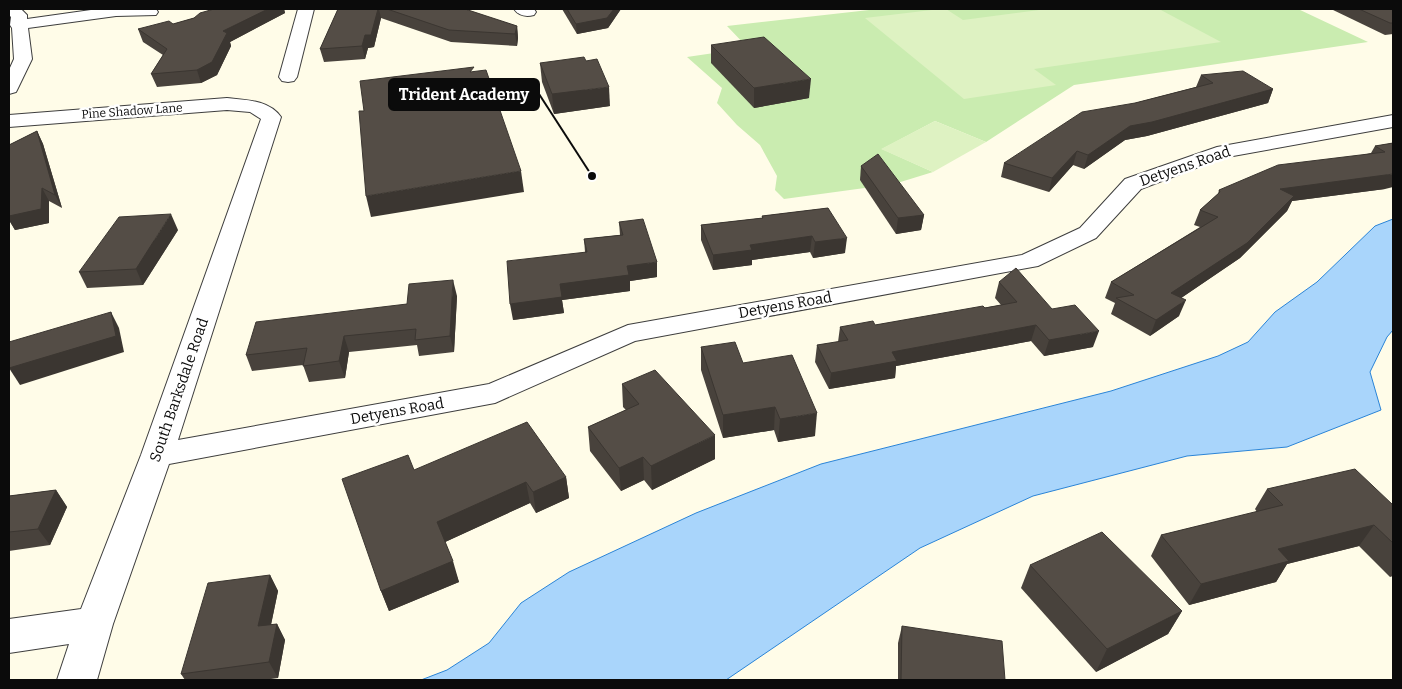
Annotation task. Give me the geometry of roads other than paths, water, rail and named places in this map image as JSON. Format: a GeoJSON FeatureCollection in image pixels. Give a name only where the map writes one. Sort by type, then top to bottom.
{"type":"FeatureCollection","features":[{"type":"Feature","properties":{"kind":"street"},"geometry":{"type":"LineString","coordinates":[[9,88],[23,60],[18,25],[19,14],[10,9]]}},
{"type":"Feature","properties":{"kind":"street"},"geometry":{"type":"LineString","coordinates":[[288,77],[306,9]]}},
{"type":"Feature","properties":{"kind":"street"},"geometry":{"type":"LineString","coordinates":[[18,25],[116,11],[150,12]]}},
{"type":"Feature","properties":{"kind":"street","name":"Pine Shadow Lane"},"geometry":{"type":"LineString","coordinates":[[9,121],[227,104],[255,107]]}},
{"type":"Feature","properties":{"kind":"street","name":"South Barksdale Road"},"geometry":{"type":"LineString","coordinates":[[77,680],[94,624],[158,455],[271,117],[255,107]]}},
{"type":"Feature","properties":{"kind":"street","name":"Detyens Road"},"geometry":{"type":"LineString","coordinates":[[158,455],[495,393],[628,334],[1029,261],[1088,233],[1133,184],[1217,153],[1393,121]]}},
{"type":"Feature","properties":{"kind":"street"},"geometry":{"type":"LineString","coordinates":[[9,636],[94,624]]}},
{"type":"Feature","properties":{"kind":"water"},"geometry":{"type":"Polygon","coordinates":[[[1393,219],[1393,330],[1387,337],[1370,372],[1381,410],[1287,447],[1187,456],[1033,496],[920,548],[726,680],[421,680],[447,670],[489,643],[521,603],[569,572],[696,513],[821,464],[1111,391],[1218,356],[1248,342],[1275,312],[1317,282],[1375,226],[1393,219]]]}},
{"type":"Feature","properties":{"kind":"place","name":"Trident Academy"},"geometry":{"type":"Point","coordinates":[592,176]}}]}
